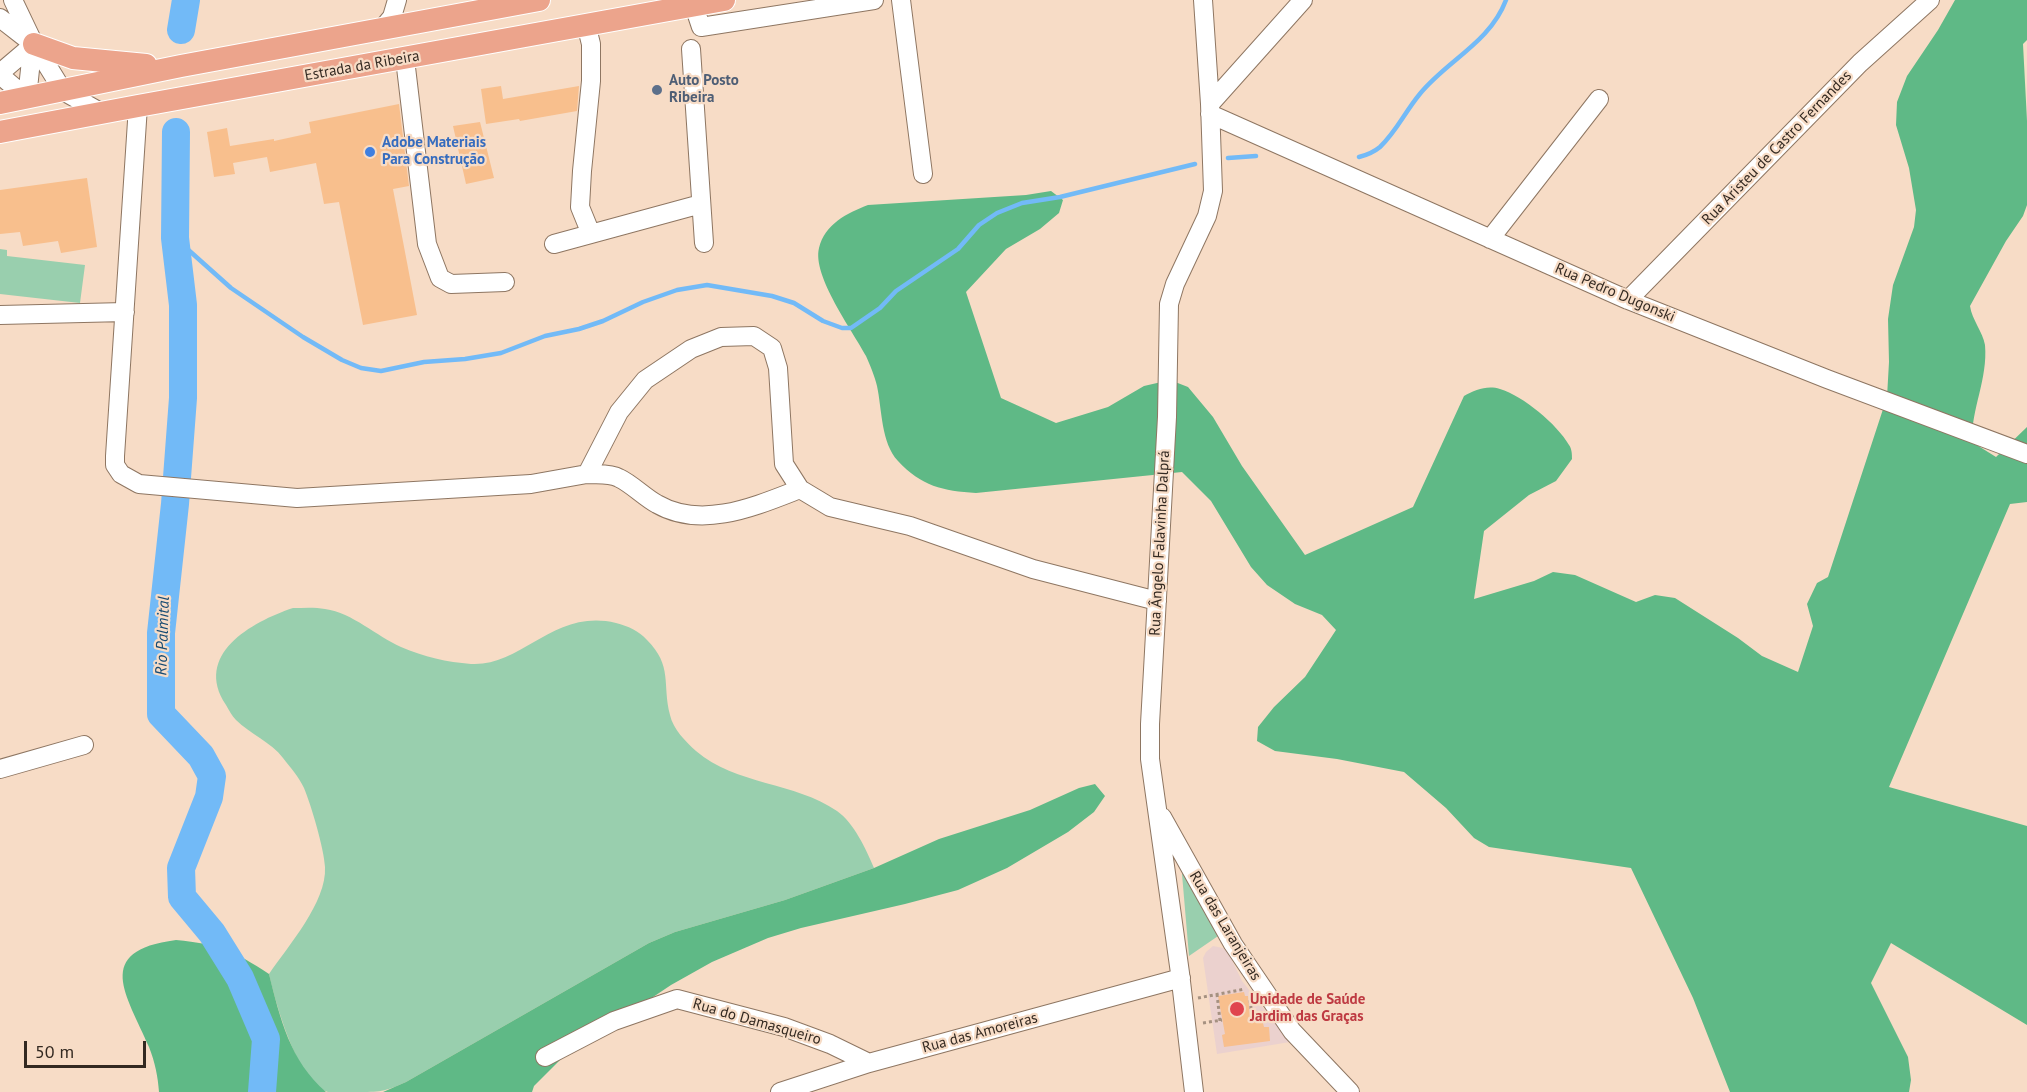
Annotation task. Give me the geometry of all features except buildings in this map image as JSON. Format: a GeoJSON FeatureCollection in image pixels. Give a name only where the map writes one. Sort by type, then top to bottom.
{"type":"FeatureCollection","features":[{"type":"Feature","properties":{"kind":"main road"},"geometry":{"type":"LineString","coordinates":[[0,103],[181,66],[539,0]]}},
{"type":"Feature","properties":{"kind":"main road","name":"Estrada da Ribeira"},"geometry":{"type":"LineString","coordinates":[[11,130],[724,0]]}},
{"type":"Feature","properties":{"kind":"main road"},"geometry":{"type":"LineString","coordinates":[[34,44],[73,58],[132,65],[181,66]]}},
{"type":"Feature","properties":{"kind":"main road"},"geometry":{"type":"LineString","coordinates":[[11,130],[27,98]]}},
{"type":"Feature","properties":{"kind":"street"},"geometry":{"type":"LineString","coordinates":[[13,0],[34,44],[63,91],[102,113]]}},
{"type":"Feature","properties":{"kind":"street"},"geometry":{"type":"LineString","coordinates":[[21,0],[34,44],[27,98]]}},
{"type":"Feature","properties":{"kind":"street"},"geometry":{"type":"LineString","coordinates":[[382,29],[392,16],[398,0]]}},
{"type":"Feature","properties":{"kind":"street"},"geometry":{"type":"LineString","coordinates":[[694,6],[701,27],[874,0]]}},
{"type":"Feature","properties":{"kind":"street"},"geometry":{"type":"LineString","coordinates":[[901,0],[923,174]]}},
{"type":"Feature","properties":{"kind":"street","name":"Rua Ângelo Falavinha Dalprá"},"geometry":{"type":"LineString","coordinates":[[1194,1092],[1150,759],[1150,724],[1167,417],[1169,304],[1175,284],[1207,216],[1213,191],[1203,0]]}},
{"type":"Feature","properties":{"kind":"street"},"geometry":{"type":"LineString","coordinates":[[1210,109],[1303,0]]}},
{"type":"Feature","properties":{"kind":"street","name":"Rua Aristeu de Castro Fernandes"},"geometry":{"type":"LineString","coordinates":[[1629,300],[1860,63],[1930,0]]}},
{"type":"Feature","properties":{"kind":"street"},"geometry":{"type":"LineString","coordinates":[[0,18],[34,44]]}},
{"type":"Feature","properties":{"kind":"street"},"geometry":{"type":"LineString","coordinates":[[586,24],[591,44],[591,81],[580,207],[591,234]]}},
{"type":"Feature","properties":{"kind":"street"},"geometry":{"type":"LineString","coordinates":[[27,98],[0,74],[34,44]]}},
{"type":"Feature","properties":{"kind":"street"},"geometry":{"type":"LineString","coordinates":[[691,49],[704,243]]}},
{"type":"Feature","properties":{"kind":"street"},"geometry":{"type":"LineString","coordinates":[[405,59],[428,244],[440,278],[451,284],[505,282]]}},
{"type":"Feature","properties":{"kind":"street"},"geometry":{"type":"LineString","coordinates":[[1490,239],[1599,99]]}},
{"type":"Feature","properties":{"kind":"street"},"geometry":{"type":"LineString","coordinates":[[138,106],[116,465],[121,474],[129,480],[139,484],[163,487],[297,498],[531,484],[587,474],[617,476],[658,505],[690,515],[714,515],[759,505],[800,489]]}},
{"type":"Feature","properties":{"kind":"street","name":"Rua Pedro Dugonski"},"geometry":{"type":"LineString","coordinates":[[1210,109],[1490,239],[1629,300],[1827,379],[2027,454]]}},
{"type":"Feature","properties":{"kind":"street"},"geometry":{"type":"LineString","coordinates":[[554,244],[701,204]]}},
{"type":"Feature","properties":{"kind":"street"},"geometry":{"type":"LineString","coordinates":[[0,315],[125,312]]}},
{"type":"Feature","properties":{"kind":"street"},"geometry":{"type":"LineString","coordinates":[[587,474],[619,412],[645,380],[691,349],[721,337],[754,336],[772,348],[778,368],[784,464],[800,489],[831,507],[910,526],[1033,569],[1157,601]]}},
{"type":"Feature","properties":{"kind":"street"},"geometry":{"type":"LineString","coordinates":[[0,770],[84,745]]}},
{"type":"Feature","properties":{"kind":"street","name":"Rua das Laranjeiras"},"geometry":{"type":"LineString","coordinates":[[1157,807],[1240,954],[1292,1031],[1350,1092]]}},
{"type":"Feature","properties":{"kind":"street","name":"Rua das Amoreiras"},"geometry":{"type":"LineString","coordinates":[[780,1092],[869,1063],[1180,978]]}},
{"type":"Feature","properties":{"kind":"street","name":"Rua do Damasqueiro"},"geometry":{"type":"LineString","coordinates":[[545,1058],[614,1021],[677,999],[784,1027],[830,1044],[869,1063]]}},
{"type":"Feature","properties":{"kind":"path"},"geometry":{"type":"LineString","coordinates":[[1183,1000],[1245,989],[1250,994],[1252,1016]]}},
{"type":"Feature","properties":{"kind":"path"},"geometry":{"type":"LineString","coordinates":[[1217,994],[1220,1020]]}},
{"type":"Feature","properties":{"kind":"shaded area","name":"Unidade de Saúde Jardim das Graças"},"geometry":{"type":"Polygon","coordinates":[[[1213,946],[1223,948],[1228,952],[1242,981],[1290,1042],[1217,1054],[1203,958],[1213,946]]]}},
{"type":"Feature","properties":{"kind":"green space"},"geometry":{"type":"Polygon","coordinates":[[[1955,0],[2027,0],[2027,40],[2023,44],[2027,121],[2027,205],[2023,216],[2006,241],[1970,306],[1985,345],[1984,370],[1972,430],[1972,442],[1996,457],[2027,427],[2027,502],[2010,504],[1889,787],[2027,826],[2027,1025],[1891,943],[1871,983],[1908,1057],[1911,1080],[1909,1092],[1730,1092],[1693,998],[1631,868],[1489,847],[1474,838],[1446,808],[1404,772],[1337,759],[1275,751],[1257,741],[1258,727],[1274,707],[1305,677],[1336,630],[1322,615],[1295,604],[1267,585],[1251,567],[1211,501],[1182,472],[976,493],[943,489],[915,476],[892,454],[885,435],[877,386],[872,371],[866,356],[827,288],[818,260],[819,248],[826,232],[845,216],[868,205],[1026,195],[1051,191],[1063,200],[1059,213],[1040,229],[1006,249],[966,292],[1001,398],[1056,423],[1108,407],[1144,386],[1170,380],[1188,387],[1213,417],[1242,466],[1305,555],[1413,507],[1464,396],[1481,389],[1500,389],[1529,404],[1548,420],[1564,437],[1572,452],[1572,459],[1556,481],[1529,495],[1484,531],[1474,599],[1534,581],[1553,572],[1575,575],[1636,602],[1655,595],[1675,598],[1762,656],[1798,672],[1813,626],[1807,604],[1817,583],[1828,577],[1887,397],[1888,319],[1893,285],[1914,227],[1916,210],[1909,168],[1896,125],[1897,102],[1907,76],[1955,0]]]}},
{"type":"Feature","properties":{"kind":"green space"},"geometry":{"type":"Polygon","coordinates":[[[0,249],[7,250],[7,256],[85,265],[80,303],[0,294],[0,249]]]}},
{"type":"Feature","properties":{"kind":"green space"},"geometry":{"type":"Polygon","coordinates":[[[293,608],[335,611],[410,651],[471,664],[506,657],[556,630],[574,624],[594,621],[629,627],[644,637],[660,658],[664,667],[672,720],[688,744],[712,762],[729,771],[803,794],[837,811],[854,829],[874,868],[785,900],[675,932],[649,943],[406,1082],[387,1090],[328,1092],[317,1086],[298,1059],[282,1021],[269,974],[296,937],[320,895],[325,867],[317,827],[304,788],[297,776],[278,752],[235,718],[218,687],[217,671],[222,656],[231,643],[260,622],[293,608]]]}},
{"type":"Feature","properties":{"kind":"green space"},"geometry":{"type":"Polygon","coordinates":[[[1095,784],[1105,796],[1094,812],[1068,832],[1007,868],[958,890],[801,928],[768,938],[712,962],[671,985],[562,1058],[534,1086],[532,1092],[383,1092],[406,1082],[649,943],[675,932],[785,900],[874,868],[939,839],[1030,810],[1079,788],[1095,784]]]}},
{"type":"Feature","properties":{"kind":"green space"},"geometry":{"type":"Polygon","coordinates":[[[1188,873],[1221,934],[1189,956],[1182,874],[1188,873]]]}},
{"type":"Feature","properties":{"kind":"green space"},"geometry":{"type":"Polygon","coordinates":[[[176,940],[226,950],[269,974],[277,1007],[295,1053],[303,1067],[326,1092],[159,1092],[153,1058],[132,1010],[123,978],[125,965],[133,954],[150,946],[176,940]]]}},
{"type":"Feature","properties":{"kind":"waterway","name":"Rio Palmital"},"geometry":{"type":"LineString","coordinates":[[181,30],[186,0]]}},
{"type":"Feature","properties":{"kind":"waterway"},"geometry":{"type":"LineString","coordinates":[[1359,157],[1375,150],[1386,141],[1430,83],[1479,40],[1499,15],[1506,0]]}},
{"type":"Feature","properties":{"kind":"waterway","name":"Rio Palmital"},"geometry":{"type":"LineString","coordinates":[[176,132],[175,238],[183,305],[183,398],[175,504],[161,633],[161,714],[201,756],[212,776],[209,797],[181,868],[182,897],[212,933],[240,978],[266,1039],[262,1092]]}},
{"type":"Feature","properties":{"kind":"waterway"},"geometry":{"type":"LineString","coordinates":[[1228,158],[1256,156]]}},
{"type":"Feature","properties":{"kind":"waterway"},"geometry":{"type":"LineString","coordinates":[[175,238],[231,288],[303,337],[342,360],[361,368],[381,371],[424,362],[501,353],[545,336],[603,321],[643,302],[677,290],[707,285],[772,296],[794,303],[823,321],[842,328],[851,328],[880,308],[896,291],[958,249],[979,225],[997,213],[1022,203],[1060,197],[1195,164]]}},
{"type":"Feature","properties":{"kind":"place","name":"Auto Posto Ribeira"},"geometry":{"type":"Point","coordinates":[657,90]}},
{"type":"Feature","properties":{"kind":"place","name":"Adobe Materiais Para Construção"},"geometry":{"type":"Point","coordinates":[370,152]}},
{"type":"Feature","properties":{"kind":"place","name":"Unidade de Saúde Jardim das Graças"},"geometry":{"type":"Point","coordinates":[1237,1009]}}]}
